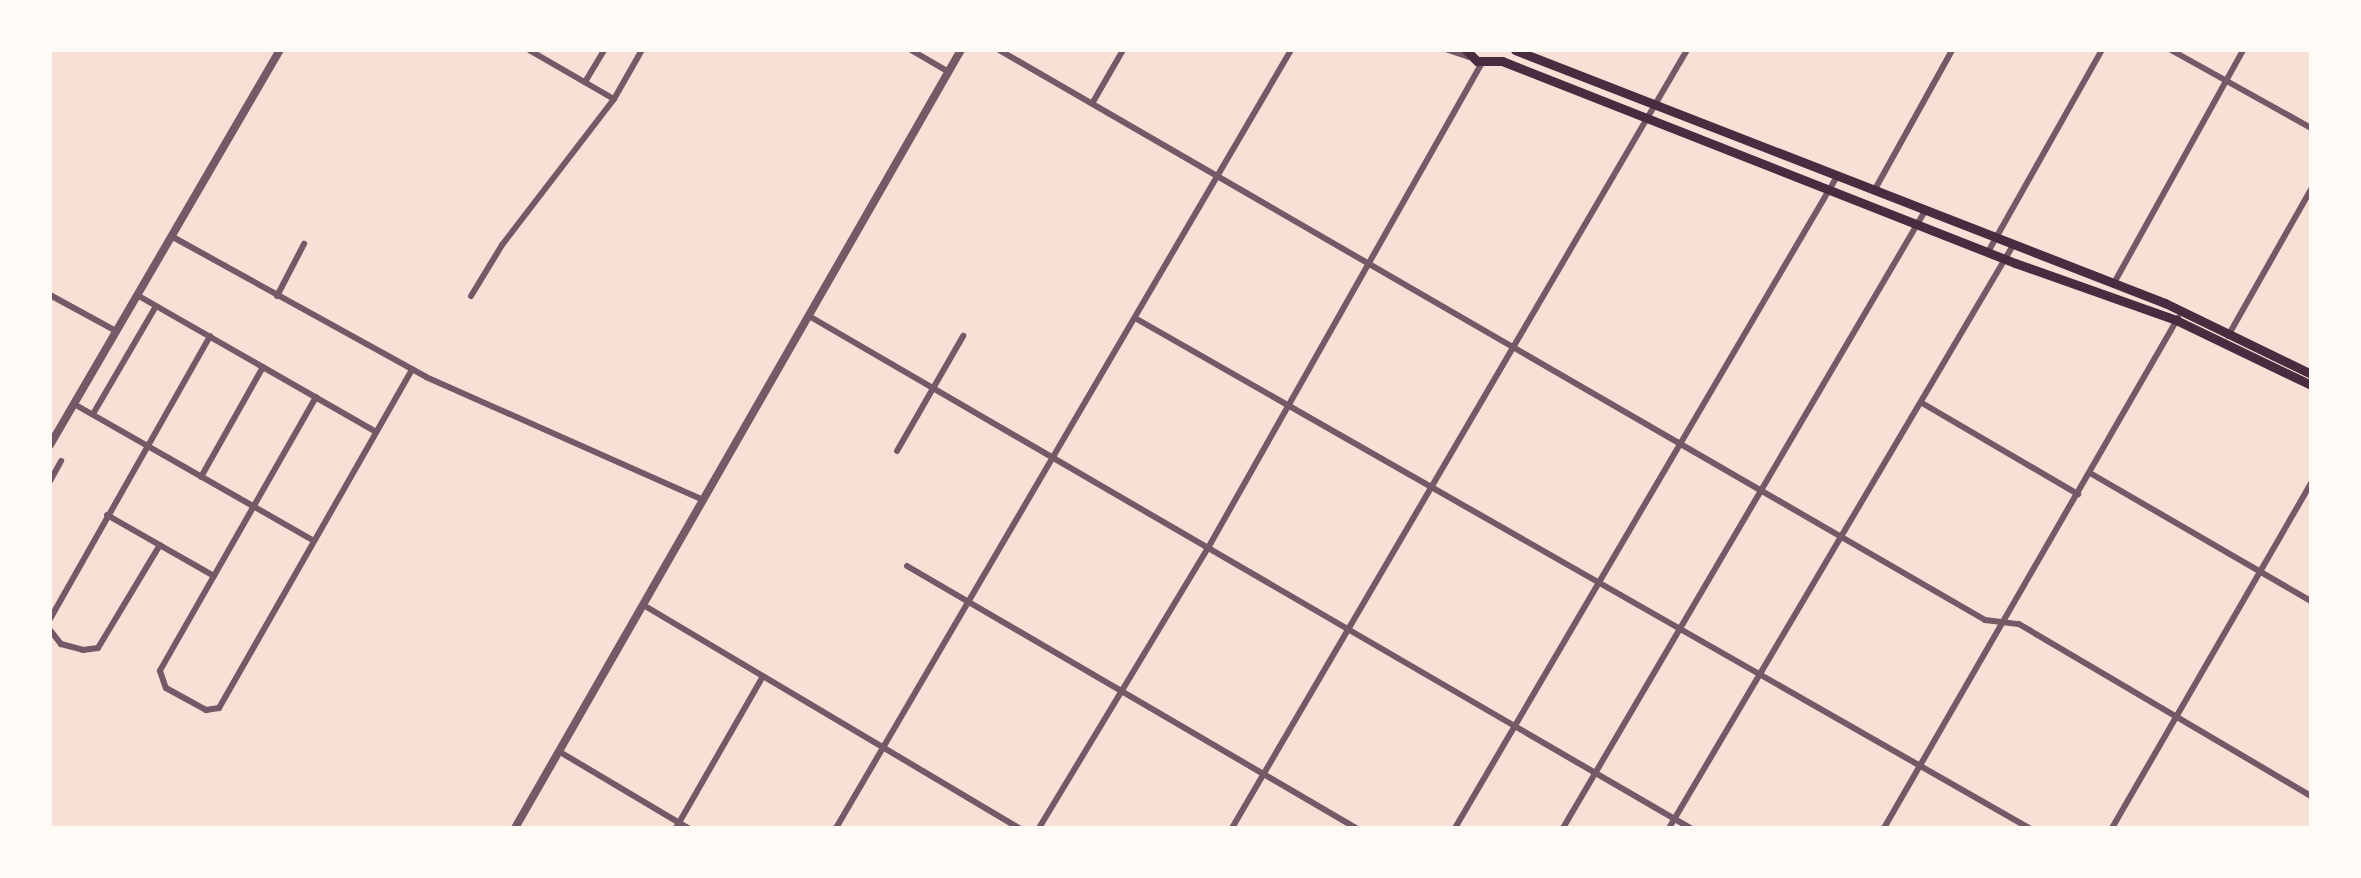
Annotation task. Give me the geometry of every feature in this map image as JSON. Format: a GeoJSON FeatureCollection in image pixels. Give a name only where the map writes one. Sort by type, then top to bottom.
{"type":"FeatureCollection","features":[{"type":"Feature","properties":{"kind":"main road"},"geometry":{"type":"LineString","coordinates":[[1515,50],[1830,189],[2004,258],[2228,337],[2311,374]]}},
{"type":"Feature","properties":{"kind":"main road"},"geometry":{"type":"LineString","coordinates":[[1468,54],[1489,57],[1650,112],[2114,283],[2182,310],[2311,385]]}},
{"type":"Feature","properties":{"kind":"street"},"geometry":{"type":"LineString","coordinates":[[50,446],[280,50]]}},
{"type":"Feature","properties":{"kind":"street"},"geometry":{"type":"LineString","coordinates":[[529,50],[614,99]]}},
{"type":"Feature","properties":{"kind":"street"},"geometry":{"type":"LineString","coordinates":[[586,82],[604,50]]}},
{"type":"Feature","properties":{"kind":"street"},"geometry":{"type":"LineString","coordinates":[[470,296],[502,245],[614,99],[642,50]]}},
{"type":"Feature","properties":{"kind":"street"},"geometry":{"type":"LineString","coordinates":[[911,50],[949,72]]}},
{"type":"Feature","properties":{"kind":"street"},"geometry":{"type":"LineString","coordinates":[[515,828],[961,50]]}},
{"type":"Feature","properties":{"kind":"street"},"geometry":{"type":"LineString","coordinates":[[999,50],[1986,620],[2019,624],[2311,796]]}},
{"type":"Feature","properties":{"kind":"street"},"geometry":{"type":"LineString","coordinates":[[1093,102],[1123,50]]}},
{"type":"Feature","properties":{"kind":"street"},"geometry":{"type":"LineString","coordinates":[[836,828],[1291,50]]}},
{"type":"Feature","properties":{"kind":"street"},"geometry":{"type":"LineString","coordinates":[[1448,50],[1468,54]]}},
{"type":"Feature","properties":{"kind":"street"},"geometry":{"type":"LineString","coordinates":[[1232,828],[1687,50]]}},
{"type":"Feature","properties":{"kind":"street"},"geometry":{"type":"LineString","coordinates":[[1988,252],[2102,50]]}},
{"type":"Feature","properties":{"kind":"street"},"geometry":{"type":"LineString","coordinates":[[2171,50],[2311,128]]}},
{"type":"Feature","properties":{"kind":"street"},"geometry":{"type":"LineString","coordinates":[[2114,283],[2243,50]]}},
{"type":"Feature","properties":{"kind":"street"},"geometry":{"type":"LineString","coordinates":[[1873,192],[1950,51]]}},
{"type":"Feature","properties":{"kind":"street"},"geometry":{"type":"LineString","coordinates":[[1039,828],[1208,548],[1489,57]]}},
{"type":"Feature","properties":{"kind":"street"},"geometry":{"type":"LineString","coordinates":[[1454,828],[1836,178]]}},
{"type":"Feature","properties":{"kind":"street"},"geometry":{"type":"LineString","coordinates":[[2228,337],[2311,189]]}},
{"type":"Feature","properties":{"kind":"street"},"geometry":{"type":"LineString","coordinates":[[1563,828],[1925,212]]}},
{"type":"Feature","properties":{"kind":"street"},"geometry":{"type":"LineString","coordinates":[[171,236],[412,369],[704,500]]}},
{"type":"Feature","properties":{"kind":"street"},"geometry":{"type":"LineString","coordinates":[[277,296],[304,244]]}},
{"type":"Feature","properties":{"kind":"street"},"geometry":{"type":"LineString","coordinates":[[1669,828],[2012,247]]}},
{"type":"Feature","properties":{"kind":"street"},"geometry":{"type":"LineString","coordinates":[[137,294],[376,432]]}},
{"type":"Feature","properties":{"kind":"street"},"geometry":{"type":"LineString","coordinates":[[50,295],[116,332]]}},
{"type":"Feature","properties":{"kind":"street"},"geometry":{"type":"LineString","coordinates":[[93,414],[156,306]]}},
{"type":"Feature","properties":{"kind":"street"},"geometry":{"type":"LineString","coordinates":[[1884,828],[2182,310]]}},
{"type":"Feature","properties":{"kind":"street"},"geometry":{"type":"LineString","coordinates":[[809,316],[1690,828]]}},
{"type":"Feature","properties":{"kind":"street"},"geometry":{"type":"LineString","coordinates":[[1135,318],[2029,828]]}},
{"type":"Feature","properties":{"kind":"street"},"geometry":{"type":"LineString","coordinates":[[50,618],[210,336]]}},
{"type":"Feature","properties":{"kind":"street"},"geometry":{"type":"LineString","coordinates":[[898,451],[963,336]]}},
{"type":"Feature","properties":{"kind":"street"},"geometry":{"type":"LineString","coordinates":[[201,477],[264,367]]}},
{"type":"Feature","properties":{"kind":"street"},"geometry":{"type":"LineString","coordinates":[[316,397],[160,671],[166,688],[214,710],[412,369]]}},
{"type":"Feature","properties":{"kind":"street"},"geometry":{"type":"LineString","coordinates":[[1922,403],[2078,494]]}},
{"type":"Feature","properties":{"kind":"street"},"geometry":{"type":"LineString","coordinates":[[74,404],[314,542]]}},
{"type":"Feature","properties":{"kind":"street"},"geometry":{"type":"LineString","coordinates":[[50,481],[61,461]]}},
{"type":"Feature","properties":{"kind":"street"},"geometry":{"type":"LineString","coordinates":[[2090,474],[2311,601]]}},
{"type":"Feature","properties":{"kind":"street"},"geometry":{"type":"LineString","coordinates":[[2112,828],[2311,483]]}},
{"type":"Feature","properties":{"kind":"street"},"geometry":{"type":"LineString","coordinates":[[107,515],[214,576]]}},
{"type":"Feature","properties":{"kind":"street"},"geometry":{"type":"LineString","coordinates":[[50,630],[62,644],[83,650],[98,648],[160,545]]}},
{"type":"Feature","properties":{"kind":"street"},"geometry":{"type":"LineString","coordinates":[[906,566],[1356,828]]}},
{"type":"Feature","properties":{"kind":"street"},"geometry":{"type":"LineString","coordinates":[[645,606],[1018,828]]}},
{"type":"Feature","properties":{"kind":"street"},"geometry":{"type":"LineString","coordinates":[[677,825],[762,678]]}},
{"type":"Feature","properties":{"kind":"street"},"geometry":{"type":"LineString","coordinates":[[560,752],[677,825],[688,828]]}}]}
